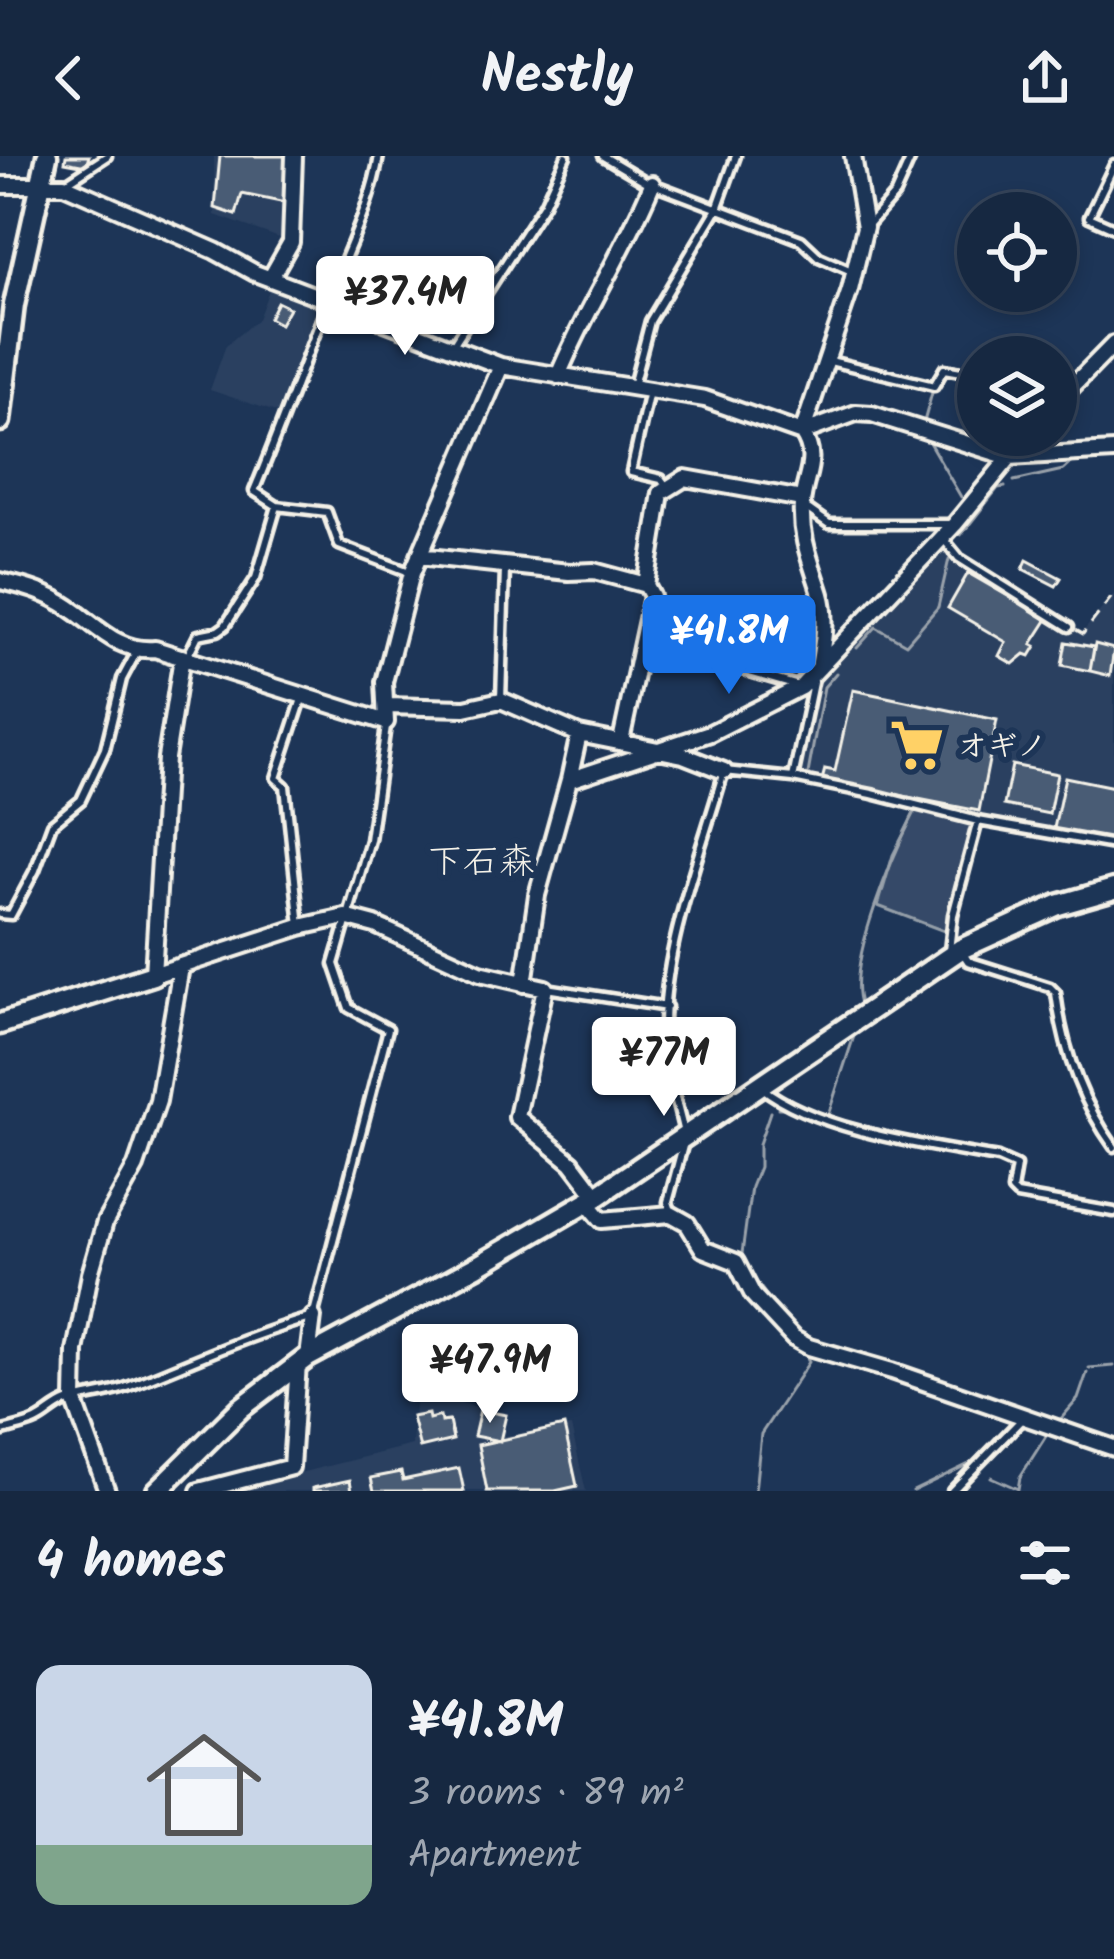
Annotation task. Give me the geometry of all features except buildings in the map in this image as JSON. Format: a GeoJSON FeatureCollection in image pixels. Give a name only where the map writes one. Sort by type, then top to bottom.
{"type":"FeatureCollection","features":[{"type":"Feature","properties":{"kind":"street"},"geometry":{"type":"LineString","coordinates":[[0,421],[14,305],[47,156]]}},
{"type":"Feature","properties":{"kind":"street"},"geometry":{"type":"LineString","coordinates":[[270,279],[291,242],[294,156]]}},
{"type":"Feature","properties":{"kind":"street"},"geometry":{"type":"LineString","coordinates":[[802,433],[855,272],[865,226],[853,156]]}},
{"type":"Feature","properties":{"kind":"street"},"geometry":{"type":"LineString","coordinates":[[0,185],[64,184],[270,279],[501,366],[705,399],[802,433],[812,458],[802,502],[803,542],[821,595],[825,625],[817,671]]}},
{"type":"Feature","properties":{"kind":"street"},"geometry":{"type":"LineString","coordinates":[[558,376],[595,296],[633,231],[652,184]]}},
{"type":"Feature","properties":{"kind":"street"},"geometry":{"type":"LineString","coordinates":[[1077,379],[1114,344]]}},
{"type":"Feature","properties":{"kind":"street"},"geometry":{"type":"LineString","coordinates":[[0,581],[56,599],[108,638],[137,651],[155,649],[386,722],[384,682],[412,573],[501,366]]}},
{"type":"Feature","properties":{"kind":"street"},"geometry":{"type":"LineString","coordinates":[[802,433],[856,413],[1009,457],[1114,451]]}},
{"type":"Feature","properties":{"kind":"street"},"geometry":{"type":"LineString","coordinates":[[569,781],[710,733],[801,687],[955,524],[1009,457]]}},
{"type":"Feature","properties":{"kind":"street"},"geometry":{"type":"LineString","coordinates":[[621,741],[652,596],[646,585],[662,493],[685,478],[802,502]]}},
{"type":"Feature","properties":{"kind":"street"},"geometry":{"type":"LineString","coordinates":[[419,556],[594,571],[646,585]]}},
{"type":"Feature","properties":{"kind":"street"},"geometry":{"type":"LineString","coordinates":[[153,975],[166,758],[184,658]]}},
{"type":"Feature","properties":{"kind":"street"},"geometry":{"type":"LineString","coordinates":[[386,706],[465,707],[501,700],[579,734],[683,754],[724,771]]}},
{"type":"Feature","properties":{"kind":"street"},"geometry":{"type":"LineString","coordinates":[[524,984],[537,895],[579,734]]}},
{"type":"Feature","properties":{"kind":"street"},"geometry":{"type":"LineString","coordinates":[[157,1491],[241,1408],[303,1360],[592,1199],[955,952],[1058,905],[1114,889]]}},
{"type":"Feature","properties":{"kind":"street"},"geometry":{"type":"LineString","coordinates":[[0,1024],[300,927],[345,917],[375,925],[480,973],[545,988],[517,1117],[572,1162],[602,1220],[671,1214],[687,1223],[703,1250],[736,1262],[753,1294],[793,1338],[809,1347],[1114,1448]]}},
{"type":"Feature","properties":{"kind":"street"},"geometry":{"type":"LineString","coordinates":[[107,1491],[74,1399],[75,1351],[105,1222],[136,1166],[158,1101],[181,967]]}},
{"type":"Feature","properties":{"kind":"street"},"geometry":{"type":"LineString","coordinates":[[199,1491],[291,1467],[303,1360],[313,1317]]}},
{"type":"Feature","properties":{"kind":"lane"},"geometry":{"type":"LineString","coordinates":[[64,184],[107,156]]}},
{"type":"Feature","properties":{"kind":"lane"},"geometry":{"type":"LineString","coordinates":[[379,156],[358,232],[254,490],[277,506],[327,512],[339,545],[412,573]]}},
{"type":"Feature","properties":{"kind":"lane"},"geometry":{"type":"LineString","coordinates":[[450,350],[544,204],[566,156]]}},
{"type":"Feature","properties":{"kind":"lane"},"geometry":{"type":"LineString","coordinates":[[604,156],[652,184],[801,240],[819,257],[855,272]]}},
{"type":"Feature","properties":{"kind":"lane"},"geometry":{"type":"LineString","coordinates":[[632,387],[650,321],[717,209],[736,156]]}},
{"type":"Feature","properties":{"kind":"lane"},"geometry":{"type":"LineString","coordinates":[[865,226],[895,194],[912,156]]}},
{"type":"Feature","properties":{"kind":"lane"},"geometry":{"type":"LineString","coordinates":[[1114,165],[1089,217],[1114,228]]}},
{"type":"Feature","properties":{"kind":"lane"},"geometry":{"type":"LineString","coordinates":[[826,360],[934,386],[944,369],[957,371]]}},
{"type":"Feature","properties":{"kind":"lane"},"geometry":{"type":"LineString","coordinates":[[649,390],[631,472],[661,479],[667,487]]}},
{"type":"Feature","properties":{"kind":"lane"},"geometry":{"type":"LineString","coordinates":[[802,502],[830,524],[955,524]]}},
{"type":"Feature","properties":{"kind":"lane"},"geometry":{"type":"LineString","coordinates":[[184,658],[197,635],[225,626],[256,578],[277,506]]}},
{"type":"Feature","properties":{"kind":"lane"},"geometry":{"type":"LineString","coordinates":[[942,537],[959,558],[1069,627]]}},
{"type":"Feature","properties":{"kind":"lane"},"geometry":{"type":"LineString","coordinates":[[501,700],[505,566]]}},
{"type":"Feature","properties":{"kind":"lane"},"geometry":{"type":"LineString","coordinates":[[641,641],[801,687]]}},
{"type":"Feature","properties":{"kind":"lane"},"geometry":{"type":"LineString","coordinates":[[0,914],[11,915],[52,824],[81,800],[105,749],[122,679],[137,651]]}},
{"type":"Feature","properties":{"kind":"lane"},"geometry":{"type":"LineString","coordinates":[[793,778],[817,671]]}},
{"type":"Feature","properties":{"kind":"lane"},"geometry":{"type":"LineString","coordinates":[[300,927],[285,786],[276,778],[302,699]]}},
{"type":"Feature","properties":{"kind":"lane"},"geometry":{"type":"LineString","coordinates":[[0,1432],[41,1420],[52,1408],[74,1399],[88,1400],[130,1386],[258,1332],[313,1317],[388,1029],[349,1009],[334,964],[370,839],[386,722]]}},
{"type":"Feature","properties":{"kind":"lane"},"geometry":{"type":"LineString","coordinates":[[671,1214],[668,1202],[685,1137],[665,1046],[667,1007],[679,922],[724,771],[793,778],[1114,845]]}},
{"type":"Feature","properties":{"kind":"lane"},"geometry":{"type":"LineString","coordinates":[[977,820],[952,915],[955,952],[1056,993],[1063,1047],[1093,1118],[1114,1147]]}},
{"type":"Feature","properties":{"kind":"lane"},"geometry":{"type":"LineString","coordinates":[[545,988],[667,1007]]}},
{"type":"Feature","properties":{"kind":"lane"},"geometry":{"type":"LineString","coordinates":[[758,1085],[776,1099],[877,1137],[998,1158],[1016,1166],[1012,1190],[1016,1195],[1114,1212]]}},
{"type":"Feature","properties":{"kind":"lane"},"geometry":{"type":"LineString","coordinates":[[952,1491],[1024,1417]]}},
{"type":"Feature","properties":{"kind":"path"},"geometry":{"type":"LineString","coordinates":[[1069,627],[1083,634],[1114,594]]}},
{"type":"Feature","properties":{"kind":"shaded area"},"geometry":{"type":"Polygon","coordinates":[[[214,156],[294,156],[291,242],[215,215],[214,156]]]}},
{"type":"Feature","properties":{"kind":"shaded area"},"geometry":{"type":"Polygon","coordinates":[[[271,285],[323,304],[282,414],[210,390],[226,345],[258,319],[271,285]]]}},
{"type":"Feature","properties":{"kind":"shaded area"},"geometry":{"type":"Polygon","coordinates":[[[942,537],[959,558],[1082,633],[1114,594],[1114,846],[793,778],[815,675],[942,537]]]}},
{"type":"Feature","properties":{"kind":"shaded area"},"geometry":{"type":"Polygon","coordinates":[[[918,806],[978,821],[952,934],[878,906],[893,855],[918,806]]]}},
{"type":"Feature","properties":{"kind":"shaded area"},"geometry":{"type":"Polygon","coordinates":[[[416,1391],[506,1415],[504,1436],[571,1427],[586,1491],[227,1491],[412,1445],[416,1391]]]}},
{"type":"Feature","properties":{"kind":"waterway"},"geometry":{"type":"LineString","coordinates":[[924,422],[933,389]]}},
{"type":"Feature","properties":{"kind":"waterway"},"geometry":{"type":"LineString","coordinates":[[926,437],[961,497]]}},
{"type":"Feature","properties":{"kind":"waterway"},"geometry":{"type":"LineString","coordinates":[[1014,481],[1063,470],[1074,460]]}},
{"type":"Feature","properties":{"kind":"waterway"},"geometry":{"type":"LineString","coordinates":[[961,535],[998,488],[1005,487]]}},
{"type":"Feature","properties":{"kind":"waterway"},"geometry":{"type":"LineString","coordinates":[[857,648],[876,627],[906,644],[938,607],[949,559]]}},
{"type":"Feature","properties":{"kind":"waterway"},"geometry":{"type":"LineString","coordinates":[[807,779],[824,687],[836,673]]}},
{"type":"Feature","properties":{"kind":"waterway"},"geometry":{"type":"LineString","coordinates":[[861,1006],[859,964],[865,937],[915,811],[893,803]]}},
{"type":"Feature","properties":{"kind":"waterway"},"geometry":{"type":"LineString","coordinates":[[828,1115],[854,1036]]}},
{"type":"Feature","properties":{"kind":"waterway"},"geometry":{"type":"LineString","coordinates":[[778,1108],[787,1108]]}},
{"type":"Feature","properties":{"kind":"waterway"},"geometry":{"type":"LineString","coordinates":[[741,1261],[759,1144],[770,1112]]}},
{"type":"Feature","properties":{"kind":"waterway"},"geometry":{"type":"LineString","coordinates":[[747,1269],[780,1314]]}},
{"type":"Feature","properties":{"kind":"waterway"},"geometry":{"type":"LineString","coordinates":[[755,1491],[761,1434],[809,1362],[805,1352]]}},
{"type":"Feature","properties":{"kind":"waterway"},"geometry":{"type":"LineString","coordinates":[[1089,1368],[1114,1366]]}},
{"type":"Feature","properties":{"kind":"waterway"},"geometry":{"type":"LineString","coordinates":[[1059,1421],[1078,1399],[1087,1373]]}},
{"type":"Feature","properties":{"kind":"waterway"},"geometry":{"type":"LineString","coordinates":[[991,1477],[1018,1489],[1020,1477],[1048,1433]]}},
{"type":"Feature","properties":{"kind":"waterway"},"geometry":{"type":"LineString","coordinates":[[913,1491],[975,1461]]}},
{"type":"Feature","properties":{"kind":"place","name":"オギノ"},"geometry":{"type":"Point","coordinates":[917,745]}},
{"type":"Feature","properties":{"kind":"district","name":"下石森"},"geometry":{"type":"Point","coordinates":[481,860]}}]}
